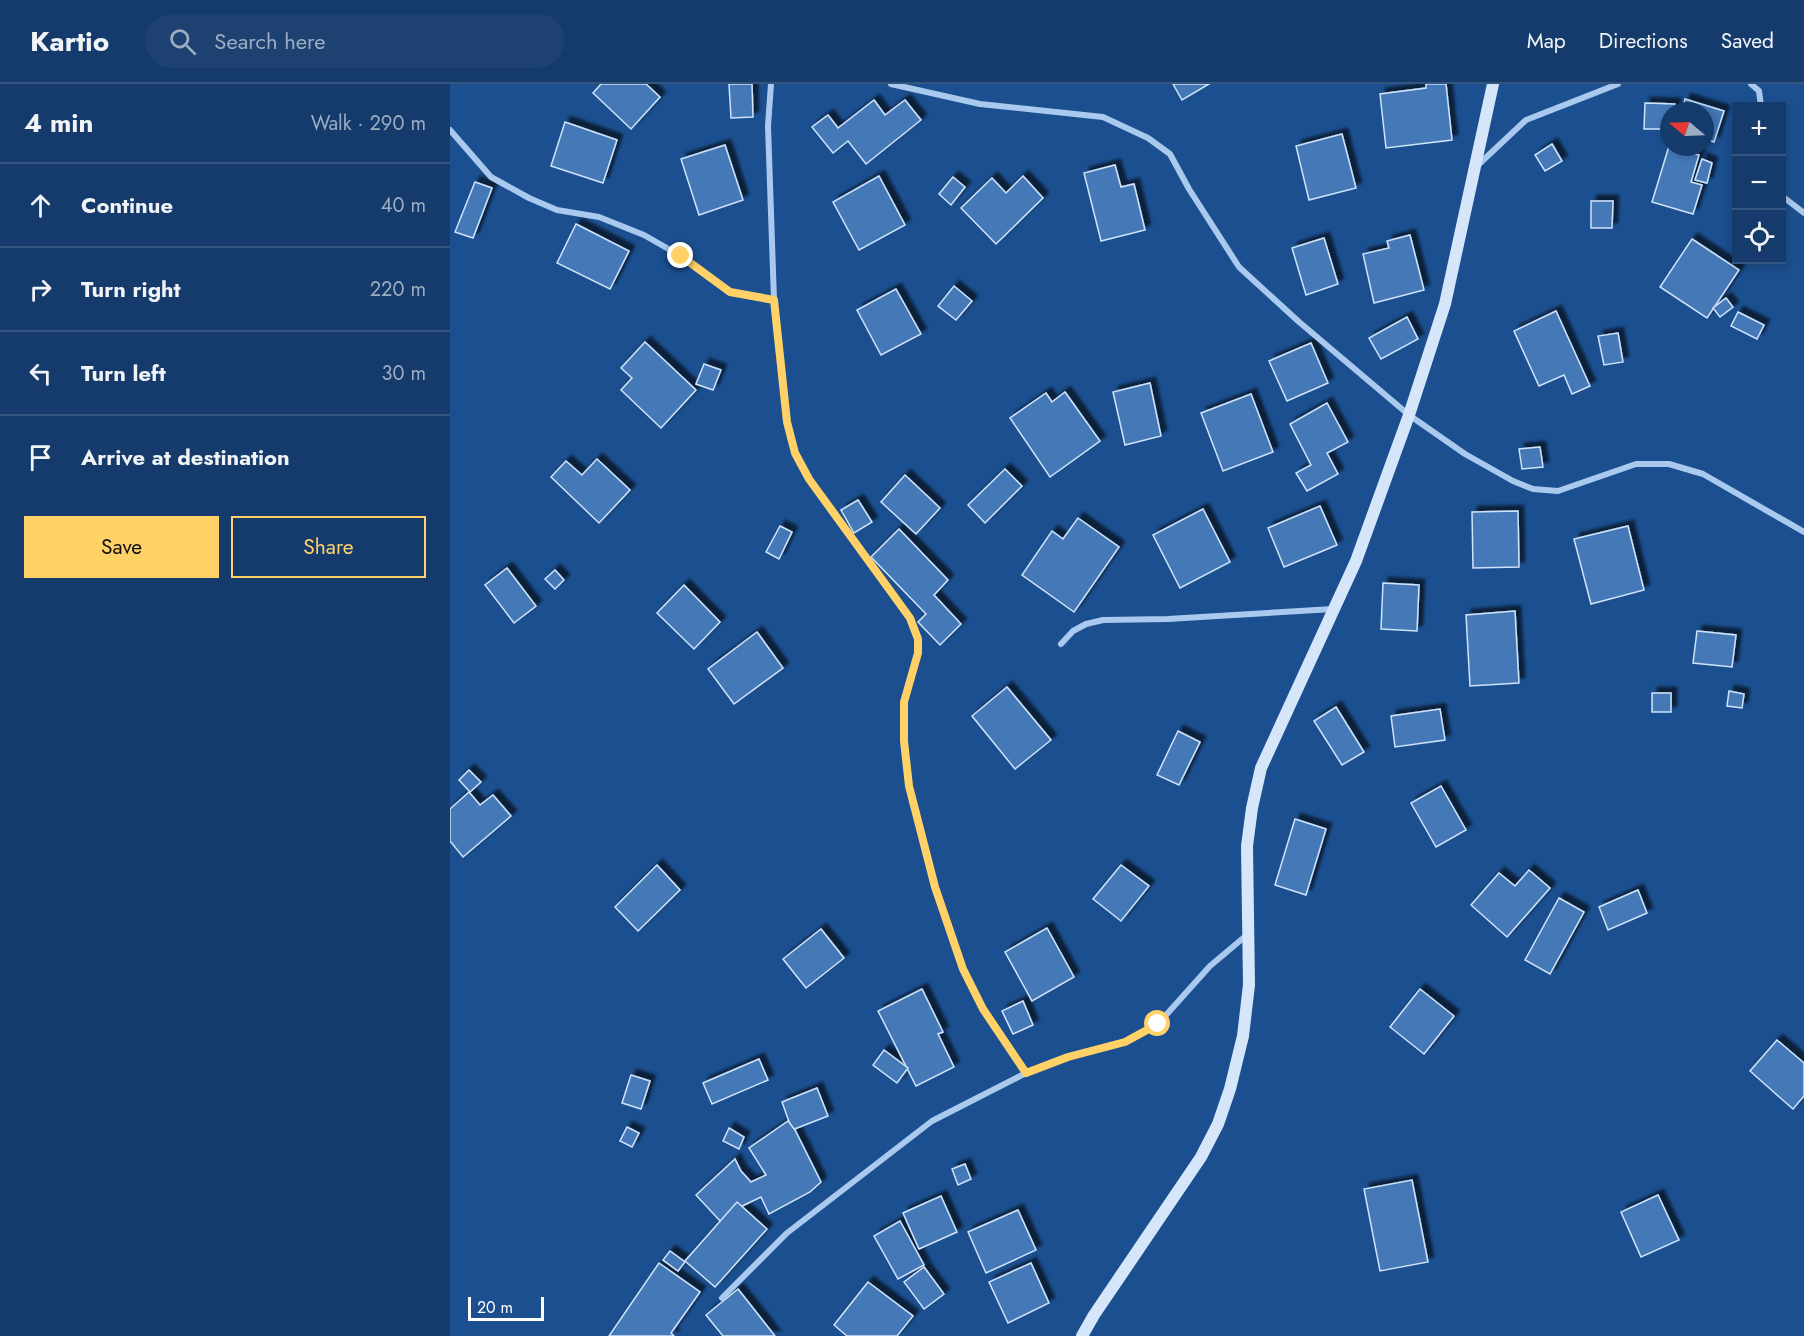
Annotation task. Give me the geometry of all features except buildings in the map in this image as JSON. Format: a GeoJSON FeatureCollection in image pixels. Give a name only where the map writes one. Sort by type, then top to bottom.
{"type":"FeatureCollection","features":[{"type":"Feature","properties":{"kind":"street"},"geometry":{"type":"LineString","coordinates":[[771,84],[768,126],[774,300],[787,422],[795,453],[809,479],[910,618],[918,639],[914,674],[904,702],[904,741],[909,786],[935,887],[963,969],[983,1009],[1026,1073]]}},
{"type":"Feature","properties":{"kind":"street"},"geometry":{"type":"LineString","coordinates":[[891,84],[980,104],[1103,117],[1148,138],[1170,154],[1189,189],[1239,267],[1298,321],[1409,415],[1466,454],[1533,489],[1558,491],[1636,464],[1669,464],[1703,474],[1804,532]]}},
{"type":"Feature","properties":{"kind":"street"},"geometry":{"type":"LineString","coordinates":[[1082,1336],[1201,1156],[1218,1124],[1230,1089],[1243,1036],[1249,985],[1247,846],[1261,768],[1356,561],[1409,415],[1445,304],[1494,84]]}},
{"type":"Feature","properties":{"kind":"street"},"geometry":{"type":"LineString","coordinates":[[1474,168],[1526,120],[1617,84]]}},
{"type":"Feature","properties":{"kind":"street"},"geometry":{"type":"LineString","coordinates":[[1751,84],[1759,91],[1760,102]]}},
{"type":"Feature","properties":{"kind":"street"},"geometry":{"type":"LineString","coordinates":[[450,129],[491,177],[530,198],[557,210],[599,217],[644,235],[681,256],[730,292],[774,300]]}},
{"type":"Feature","properties":{"kind":"street"},"geometry":{"type":"LineString","coordinates":[[1786,199],[1804,213]]}},
{"type":"Feature","properties":{"kind":"street"},"geometry":{"type":"LineString","coordinates":[[1061,644],[1073,631],[1086,624],[1103,620],[1168,619],[1334,609]]}},
{"type":"Feature","properties":{"kind":"street"},"geometry":{"type":"LineString","coordinates":[[722,1298],[787,1233],[932,1121],[1026,1073],[1068,1057],[1125,1042],[1158,1024],[1210,966],[1249,934]]}},
{"type":"Feature","properties":{"kind":"route"},"geometry":{"type":"LineString","coordinates":[[681,256],[711,281],[730,292],[774,300],[787,422],[795,453],[809,479],[910,618],[918,639],[918,653],[914,674],[904,702],[904,741],[909,786],[935,887],[963,969],[983,1009],[1026,1073],[1068,1057],[1125,1042],[1158,1024]]}}]}
